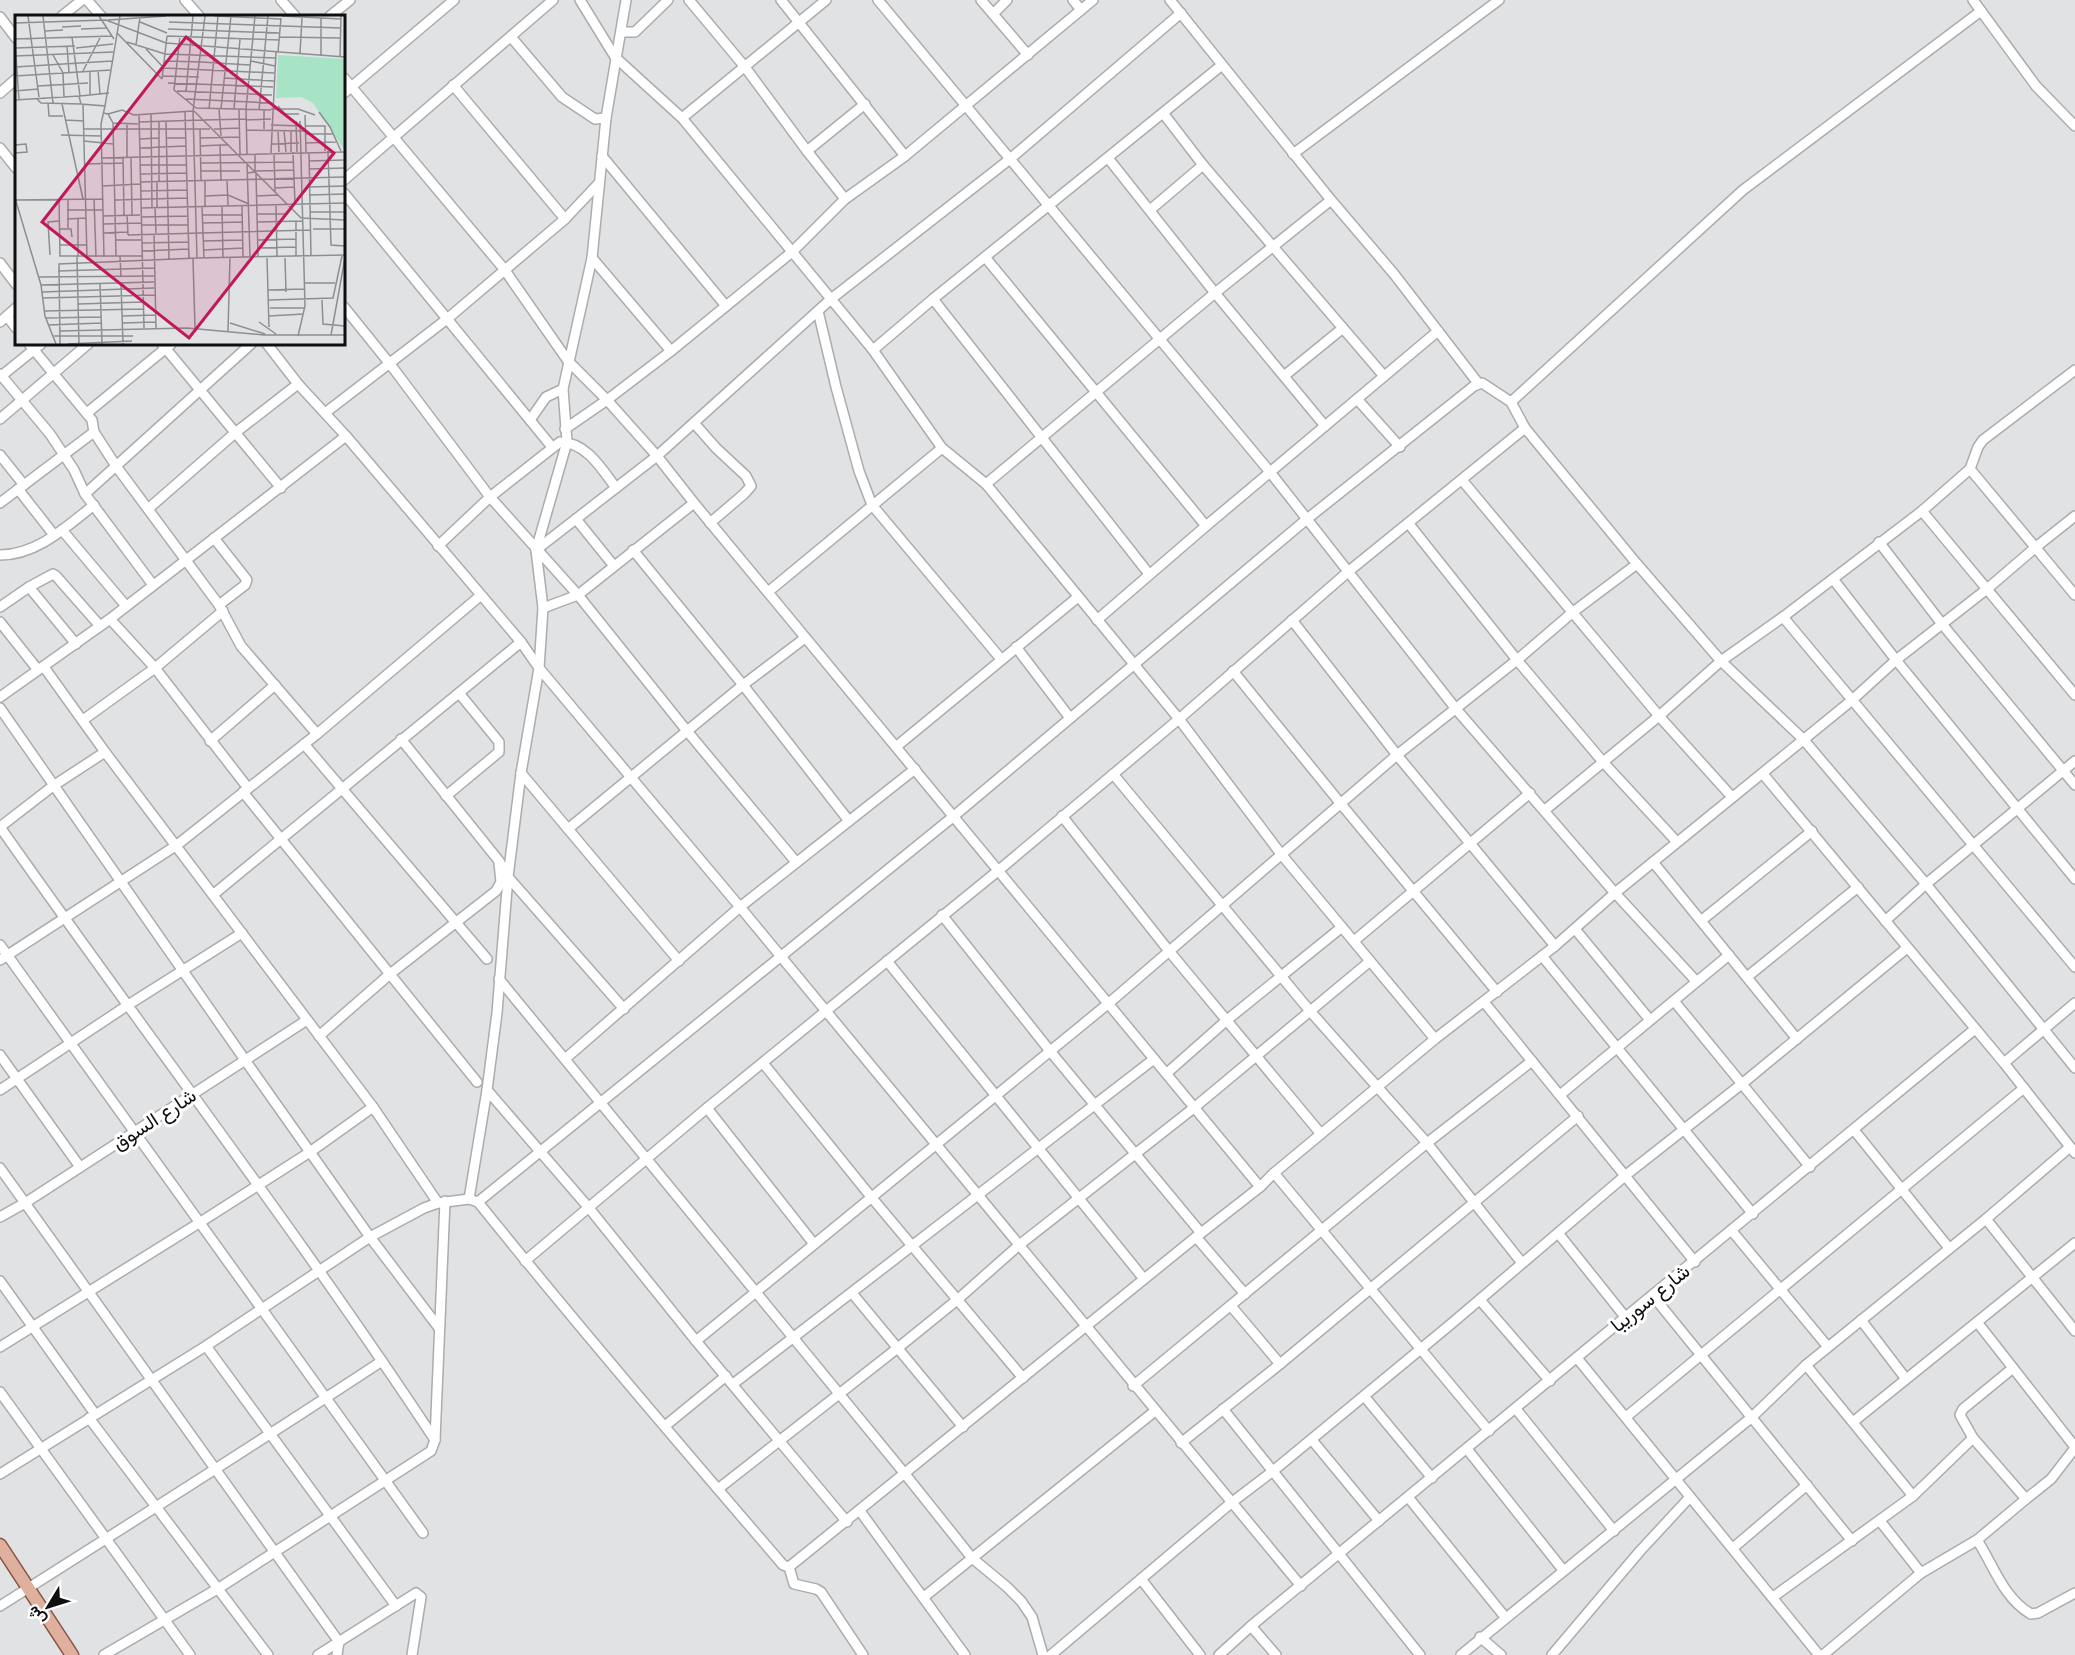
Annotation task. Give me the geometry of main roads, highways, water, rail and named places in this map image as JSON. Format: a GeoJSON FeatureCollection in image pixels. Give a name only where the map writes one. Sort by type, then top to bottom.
{"type":"FeatureCollection","features":[{"type":"Feature","properties":{"kind":"main road"},"geometry":{"type":"LineString","coordinates":[[0,1545],[72,1655]]}}]}
